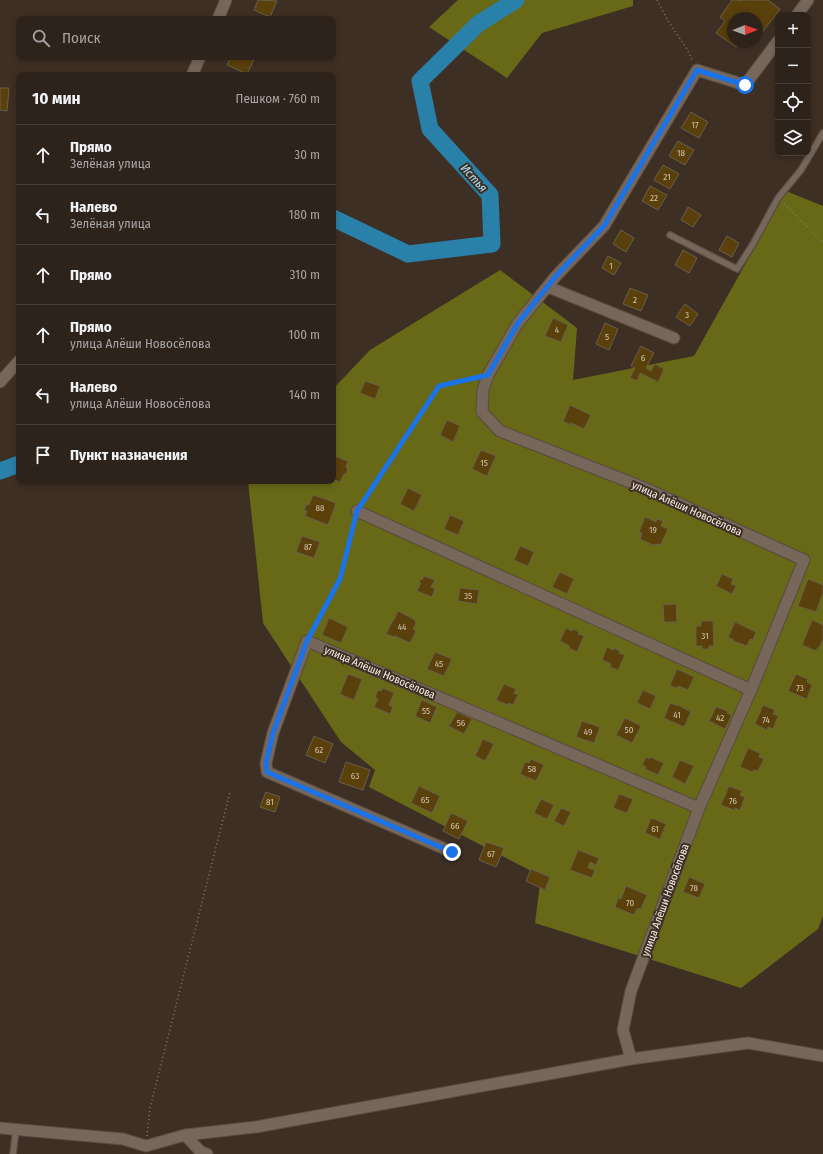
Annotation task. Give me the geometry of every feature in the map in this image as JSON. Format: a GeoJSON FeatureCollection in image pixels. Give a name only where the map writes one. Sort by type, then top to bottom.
{"type":"FeatureCollection","features":[{"type":"Feature","properties":{"kind":"street"},"geometry":{"type":"LineString","coordinates":[[219,16],[226,0]]}},
{"type":"Feature","properties":{"kind":"street"},"geometry":{"type":"LineString","coordinates":[[799,12],[808,0]]}},
{"type":"Feature","properties":{"kind":"street"},"geometry":{"type":"LineString","coordinates":[[488,375],[518,323],[556,276],[604,226],[697,70],[745,85],[775,45]]}},
{"type":"Feature","properties":{"kind":"street"},"geometry":{"type":"LineString","coordinates":[[193,72],[199,60]]}},
{"type":"Feature","properties":{"kind":"street"},"geometry":{"type":"LineString","coordinates":[[548,287],[674,338]]}},
{"type":"Feature","properties":{"kind":"street"},"geometry":{"type":"LineString","coordinates":[[2,380],[16,364]]}},
{"type":"Feature","properties":{"kind":"street","name":"улица Алёши Новосёлова"},"geometry":{"type":"LineString","coordinates":[[488,375],[483,390],[482,412],[500,431],[642,487],[804,560],[751,690],[699,808],[631,991],[623,1030],[631,1058]]}},
{"type":"Feature","properties":{"kind":"street"},"geometry":{"type":"LineString","coordinates":[[357,511],[751,690]]}},
{"type":"Feature","properties":{"kind":"street"},"geometry":{"type":"LineString","coordinates":[[307,641],[273,733],[266,763],[267,772],[452,852]]}},
{"type":"Feature","properties":{"kind":"street","name":"улица Алёши Новосёлова"},"geometry":{"type":"LineString","coordinates":[[307,641],[699,808]]}},
{"type":"Feature","properties":{"kind":"street"},"geometry":{"type":"LineString","coordinates":[[0,1128],[123,1139],[143,1150],[185,1135],[256,1127],[631,1058],[748,1043],[823,1056]]}},
{"type":"Feature","properties":{"kind":"street"},"geometry":{"type":"LineString","coordinates":[[185,1135],[201,1152],[207,1154]]}},
{"type":"Feature","properties":{"kind":"lane"},"geometry":{"type":"LineString","coordinates":[[670,235],[737,269],[753,244],[778,198],[801,170],[823,133]]}},
{"type":"Feature","properties":{"kind":"lane"},"geometry":{"type":"LineString","coordinates":[[13,1154],[16,1129]]}},
{"type":"Feature","properties":{"kind":"path"},"geometry":{"type":"LineString","coordinates":[[657,0],[667,19],[687,49],[697,70]]}},
{"type":"Feature","properties":{"kind":"path"},"geometry":{"type":"LineString","coordinates":[[778,198],[823,242]]}},
{"type":"Feature","properties":{"kind":"path"},"geometry":{"type":"LineString","coordinates":[[307,641],[340,579],[357,511],[439,386],[488,375]]}},
{"type":"Feature","properties":{"kind":"path"},"geometry":{"type":"LineString","coordinates":[[143,1150],[150,1108],[230,792]]}},
{"type":"Feature","properties":{"kind":"shaded area"},"geometry":{"type":"Polygon","coordinates":[[[458,0],[633,0],[633,6],[542,33],[507,78],[429,27],[458,0]]]}},
{"type":"Feature","properties":{"kind":"shaded area"},"geometry":{"type":"Polygon","coordinates":[[[786,191],[823,206],[823,916],[818,929],[741,988],[535,923],[541,876],[369,787],[375,770],[341,742],[263,623],[248,484],[336,484],[336,386],[370,350],[500,270],[577,328],[573,380],[694,356],[786,191]]]}},
{"type":"Feature","properties":{"kind":"building"},"geometry":{"type":"Polygon","coordinates":[[[258,0],[277,1],[270,16],[254,10],[258,0]]]}},
{"type":"Feature","properties":{"kind":"building"},"geometry":{"type":"Polygon","coordinates":[[[732,0],[768,0],[780,9],[778,12],[775,12],[775,16],[763,31],[763,12],[727,12],[727,41],[716,33],[725,21],[720,17],[732,0]]]}},
{"type":"Feature","properties":{"kind":"building"},"geometry":{"type":"Polygon","coordinates":[[[230,60],[254,60],[248,72],[243,72],[227,65],[230,60]]]}},
{"type":"Feature","properties":{"kind":"building"},"geometry":{"type":"Polygon","coordinates":[[[0,88],[9,88],[7,111],[0,110],[0,88]]]}},
{"type":"Feature","properties":{"kind":"building"},"geometry":{"type":"Polygon","coordinates":[[[691,112],[708,122],[699,138],[681,128],[691,112]]]}},
{"type":"Feature","properties":{"kind":"building"},"geometry":{"type":"Polygon","coordinates":[[[678,141],[694,150],[685,165],[669,156],[678,141]]]}},
{"type":"Feature","properties":{"kind":"building"},"geometry":{"type":"Polygon","coordinates":[[[663,165],[679,174],[670,189],[654,180],[663,165]]]}},
{"type":"Feature","properties":{"kind":"building"},"geometry":{"type":"Polygon","coordinates":[[[650,186],[667,195],[658,210],[642,201],[650,186]]]}},
{"type":"Feature","properties":{"kind":"building"},"geometry":{"type":"Polygon","coordinates":[[[688,207],[701,215],[693,227],[681,220],[688,207]]]}},
{"type":"Feature","properties":{"kind":"building"},"geometry":{"type":"Polygon","coordinates":[[[621,230],[634,238],[626,252],[613,244],[621,230]]]}},
{"type":"Feature","properties":{"kind":"building"},"geometry":{"type":"Polygon","coordinates":[[[727,236],[739,243],[732,257],[719,250],[727,236]]]}},
{"type":"Feature","properties":{"kind":"building"},"geometry":{"type":"Polygon","coordinates":[[[683,250],[697,258],[689,273],[675,265],[683,250]]]}},
{"type":"Feature","properties":{"kind":"building"},"geometry":{"type":"Polygon","coordinates":[[[608,256],[621,263],[614,275],[602,268],[608,256]]]}},
{"type":"Feature","properties":{"kind":"building"},"geometry":{"type":"Polygon","coordinates":[[[630,288],[648,295],[641,311],[623,304],[630,288]]]}},
{"type":"Feature","properties":{"kind":"building"},"geometry":{"type":"Polygon","coordinates":[[[685,304],[698,314],[690,326],[676,317],[685,304]]]}},
{"type":"Feature","properties":{"kind":"building"},"geometry":{"type":"Polygon","coordinates":[[[553,318],[568,325],[561,342],[545,336],[553,318]]]}},
{"type":"Feature","properties":{"kind":"building"},"geometry":{"type":"Polygon","coordinates":[[[605,323],[618,329],[609,350],[596,344],[605,323]]]}},
{"type":"Feature","properties":{"kind":"building"},"geometry":{"type":"Polygon","coordinates":[[[641,346],[654,353],[646,368],[651,371],[655,364],[664,369],[658,382],[640,373],[637,381],[630,378],[635,368],[631,366],[641,346]]]}},
{"type":"Feature","properties":{"kind":"building"},"geometry":{"type":"Polygon","coordinates":[[[365,381],[380,386],[375,399],[360,393],[365,381]]]}},
{"type":"Feature","properties":{"kind":"building"},"geometry":{"type":"Polygon","coordinates":[[[570,405],[591,415],[584,429],[563,421],[570,405]]]}},
{"type":"Feature","properties":{"kind":"building"},"geometry":{"type":"Polygon","coordinates":[[[447,420],[460,426],[453,442],[440,435],[447,420]]]}},
{"type":"Feature","properties":{"kind":"building"},"geometry":{"type":"Polygon","coordinates":[[[481,450],[496,456],[487,476],[472,469],[481,450]]]}},
{"type":"Feature","properties":{"kind":"building"},"geometry":{"type":"Polygon","coordinates":[[[336,457],[348,461],[346,474],[344,474],[340,482],[336,480],[336,457]]]}},
{"type":"Feature","properties":{"kind":"building"},"geometry":{"type":"Polygon","coordinates":[[[408,488],[422,495],[414,511],[400,504],[408,488]]]}},
{"type":"Feature","properties":{"kind":"building"},"geometry":{"type":"Polygon","coordinates":[[[313,495],[336,503],[328,525],[305,516],[307,511],[304,510],[307,504],[309,505],[313,495]]]}},
{"type":"Feature","properties":{"kind":"building"},"geometry":{"type":"Polygon","coordinates":[[[450,515],[464,521],[458,535],[444,529],[450,515]]]}},
{"type":"Feature","properties":{"kind":"building"},"geometry":{"type":"Polygon","coordinates":[[[645,517],[656,522],[657,519],[663,521],[661,526],[668,529],[661,544],[653,545],[640,539],[642,533],[639,532],[645,517]]]}},
{"type":"Feature","properties":{"kind":"building"},"geometry":{"type":"Polygon","coordinates":[[[302,536],[320,542],[314,558],[296,552],[302,536]]]}},
{"type":"Feature","properties":{"kind":"building"},"geometry":{"type":"Polygon","coordinates":[[[520,546],[534,552],[528,566],[514,560],[520,546]]]}},
{"type":"Feature","properties":{"kind":"building"},"geometry":{"type":"Polygon","coordinates":[[[560,572],[574,579],[567,594],[552,587],[560,572]]]}},
{"type":"Feature","properties":{"kind":"building"},"geometry":{"type":"Polygon","coordinates":[[[722,574],[733,579],[731,584],[736,586],[732,594],[716,586],[722,574]]]}},
{"type":"Feature","properties":{"kind":"building"},"geometry":{"type":"Polygon","coordinates":[[[424,576],[435,580],[431,587],[435,589],[432,597],[417,591],[421,583],[419,582],[424,576]]]}},
{"type":"Feature","properties":{"kind":"building"},"geometry":{"type":"Polygon","coordinates":[[[808,579],[823,585],[823,593],[816,612],[798,606],[808,579]]]}},
{"type":"Feature","properties":{"kind":"building"},"geometry":{"type":"Polygon","coordinates":[[[460,588],[479,590],[477,604],[458,601],[460,588]]]}},
{"type":"Feature","properties":{"kind":"building"},"geometry":{"type":"Polygon","coordinates":[[[676,604],[677,622],[664,622],[663,605],[676,604]]]}},
{"type":"Feature","properties":{"kind":"building"},"geometry":{"type":"Polygon","coordinates":[[[398,611],[415,620],[416,624],[413,629],[416,631],[410,643],[395,636],[386,634],[398,611]]]}},
{"type":"Feature","properties":{"kind":"building"},"geometry":{"type":"Polygon","coordinates":[[[329,618],[348,627],[341,643],[322,635],[329,618]]]}},
{"type":"Feature","properties":{"kind":"building"},"geometry":{"type":"Polygon","coordinates":[[[812,620],[823,625],[823,639],[816,651],[802,645],[812,620]]]}},
{"type":"Feature","properties":{"kind":"building"},"geometry":{"type":"Polygon","coordinates":[[[701,621],[713,621],[714,646],[709,646],[709,649],[702,649],[702,646],[696,646],[696,626],[701,626],[701,621]]]}},
{"type":"Feature","properties":{"kind":"building"},"geometry":{"type":"Polygon","coordinates":[[[735,622],[756,632],[753,640],[750,639],[747,646],[733,641],[734,640],[728,637],[735,622]]]}},
{"type":"Feature","properties":{"kind":"building"},"geometry":{"type":"Polygon","coordinates":[[[566,628],[572,631],[573,629],[579,632],[578,634],[584,636],[577,652],[569,648],[570,646],[560,641],[566,628]]]}},
{"type":"Feature","properties":{"kind":"building"},"geometry":{"type":"Polygon","coordinates":[[[607,647],[613,650],[614,648],[620,651],[619,653],[625,655],[618,670],[610,667],[611,664],[602,660],[607,647]]]}},
{"type":"Feature","properties":{"kind":"building"},"geometry":{"type":"Polygon","coordinates":[[[435,652],[452,659],[444,676],[427,669],[435,652]]]}},
{"type":"Feature","properties":{"kind":"building"},"geometry":{"type":"Polygon","coordinates":[[[677,669],[694,677],[688,690],[679,686],[676,688],[670,685],[677,669]]]}},
{"type":"Feature","properties":{"kind":"building"},"geometry":{"type":"Polygon","coordinates":[[[348,674],[362,679],[354,700],[340,694],[348,674]]]}},
{"type":"Feature","properties":{"kind":"building"},"geometry":{"type":"Polygon","coordinates":[[[796,674],[808,679],[807,682],[812,685],[807,699],[788,691],[796,674]]]}},
{"type":"Feature","properties":{"kind":"building"},"geometry":{"type":"Polygon","coordinates":[[[504,684],[516,689],[514,693],[518,695],[513,705],[509,703],[508,705],[496,700],[504,684]]]}},
{"type":"Feature","properties":{"kind":"building"},"geometry":{"type":"Polygon","coordinates":[[[383,688],[394,693],[389,705],[393,707],[390,714],[374,707],[378,699],[375,697],[378,690],[381,691],[383,688]]]}},
{"type":"Feature","properties":{"kind":"building"},"geometry":{"type":"Polygon","coordinates":[[[643,690],[656,696],[650,709],[637,703],[643,690]]]}},
{"type":"Feature","properties":{"kind":"building"},"geometry":{"type":"Polygon","coordinates":[[[422,700],[437,707],[430,723],[415,716],[422,700]]]}},
{"type":"Feature","properties":{"kind":"building"},"geometry":{"type":"Polygon","coordinates":[[[670,703],[678,705],[691,712],[684,727],[664,718],[670,703]]]}},
{"type":"Feature","properties":{"kind":"building"},"geometry":{"type":"Polygon","coordinates":[[[763,705],[775,710],[773,714],[778,716],[773,729],[768,727],[767,730],[755,724],[763,705]]]}},
{"type":"Feature","properties":{"kind":"building"},"geometry":{"type":"Polygon","coordinates":[[[716,707],[728,711],[727,713],[732,715],[725,729],[709,721],[716,707]]]}},
{"type":"Feature","properties":{"kind":"building"},"geometry":{"type":"Polygon","coordinates":[[[457,712],[472,719],[464,734],[449,726],[457,712]]]}},
{"type":"Feature","properties":{"kind":"building"},"geometry":{"type":"Polygon","coordinates":[[[625,718],[641,726],[632,743],[616,735],[625,718]]]}},
{"type":"Feature","properties":{"kind":"building"},"geometry":{"type":"Polygon","coordinates":[[[582,721],[600,727],[594,743],[576,737],[582,721]]]}},
{"type":"Feature","properties":{"kind":"building"},"geometry":{"type":"Polygon","coordinates":[[[314,736],[333,744],[325,763],[306,755],[314,736]]]}},
{"type":"Feature","properties":{"kind":"building"},"geometry":{"type":"Polygon","coordinates":[[[483,739],[494,744],[485,761],[475,756],[483,739]]]}},
{"type":"Feature","properties":{"kind":"building"},"geometry":{"type":"Polygon","coordinates":[[[748,748],[760,753],[759,757],[764,759],[758,771],[754,770],[753,772],[740,767],[748,748]]]}},
{"type":"Feature","properties":{"kind":"building"},"geometry":{"type":"Polygon","coordinates":[[[646,757],[649,759],[650,757],[664,763],[658,775],[645,769],[646,767],[642,765],[646,757]]]}},
{"type":"Feature","properties":{"kind":"building"},"geometry":{"type":"Polygon","coordinates":[[[531,759],[544,765],[536,781],[520,774],[525,762],[529,763],[531,759]]]}},
{"type":"Feature","properties":{"kind":"building"},"geometry":{"type":"Polygon","coordinates":[[[680,760],[694,766],[685,784],[672,777],[680,760]]]}},
{"type":"Feature","properties":{"kind":"building"},"geometry":{"type":"Polygon","coordinates":[[[346,762],[370,770],[363,790],[339,782],[346,762]]]}},
{"type":"Feature","properties":{"kind":"building"},"geometry":{"type":"Polygon","coordinates":[[[419,786],[440,796],[432,813],[411,803],[419,786]]]}},
{"type":"Feature","properties":{"kind":"building"},"geometry":{"type":"Polygon","coordinates":[[[729,786],[742,791],[740,795],[745,797],[740,810],[735,808],[734,810],[721,805],[729,786]]]}},
{"type":"Feature","properties":{"kind":"building"},"geometry":{"type":"Polygon","coordinates":[[[266,792],[280,797],[275,812],[260,807],[266,792]]]}},
{"type":"Feature","properties":{"kind":"building"},"geometry":{"type":"Polygon","coordinates":[[[619,794],[633,799],[627,813],[613,808],[619,794]]]}},
{"type":"Feature","properties":{"kind":"building"},"geometry":{"type":"Polygon","coordinates":[[[541,799],[554,805],[547,819],[534,813],[541,799]]]}},
{"type":"Feature","properties":{"kind":"building"},"geometry":{"type":"Polygon","coordinates":[[[561,808],[571,812],[564,826],[554,821],[561,808]]]}},
{"type":"Feature","properties":{"kind":"building"},"geometry":{"type":"Polygon","coordinates":[[[451,813],[468,821],[459,839],[443,831],[451,813]]]}},
{"type":"Feature","properties":{"kind":"building"},"geometry":{"type":"Polygon","coordinates":[[[651,818],[666,824],[660,839],[645,833],[651,818]]]}},
{"type":"Feature","properties":{"kind":"building"},"geometry":{"type":"Polygon","coordinates":[[[486,842],[504,848],[496,867],[479,860],[486,842]]]}},
{"type":"Feature","properties":{"kind":"building"},"geometry":{"type":"Polygon","coordinates":[[[578,850],[599,858],[596,865],[590,862],[588,868],[595,870],[592,878],[570,870],[578,850]]]}},
{"type":"Feature","properties":{"kind":"building"},"geometry":{"type":"Polygon","coordinates":[[[531,869],[550,877],[545,890],[526,881],[531,869]]]}},
{"type":"Feature","properties":{"kind":"building"},"geometry":{"type":"Polygon","coordinates":[[[689,877],[705,884],[699,898],[683,892],[689,877]]]}},
{"type":"Feature","properties":{"kind":"building"},"geometry":{"type":"Polygon","coordinates":[[[626,886],[647,895],[641,909],[637,909],[634,915],[615,907],[618,898],[621,899],[626,886]]]}},
{"type":"Feature","properties":{"kind":"waterway","name":"Истья"},"geometry":{"type":"LineString","coordinates":[[336,219],[408,254],[492,244],[490,195],[430,129],[420,81],[478,24],[516,0]]}},
{"type":"Feature","properties":{"kind":"waterway","name":"Истья"},"geometry":{"type":"LineString","coordinates":[[0,471],[16,465]]}},
{"type":"Feature","properties":{"kind":"route"},"geometry":{"type":"LineString","coordinates":[[452,852],[267,772],[266,763],[273,733],[307,641],[340,579],[357,511],[439,386],[488,375],[518,323],[556,276],[604,226],[697,70],[745,85]]}}]}
